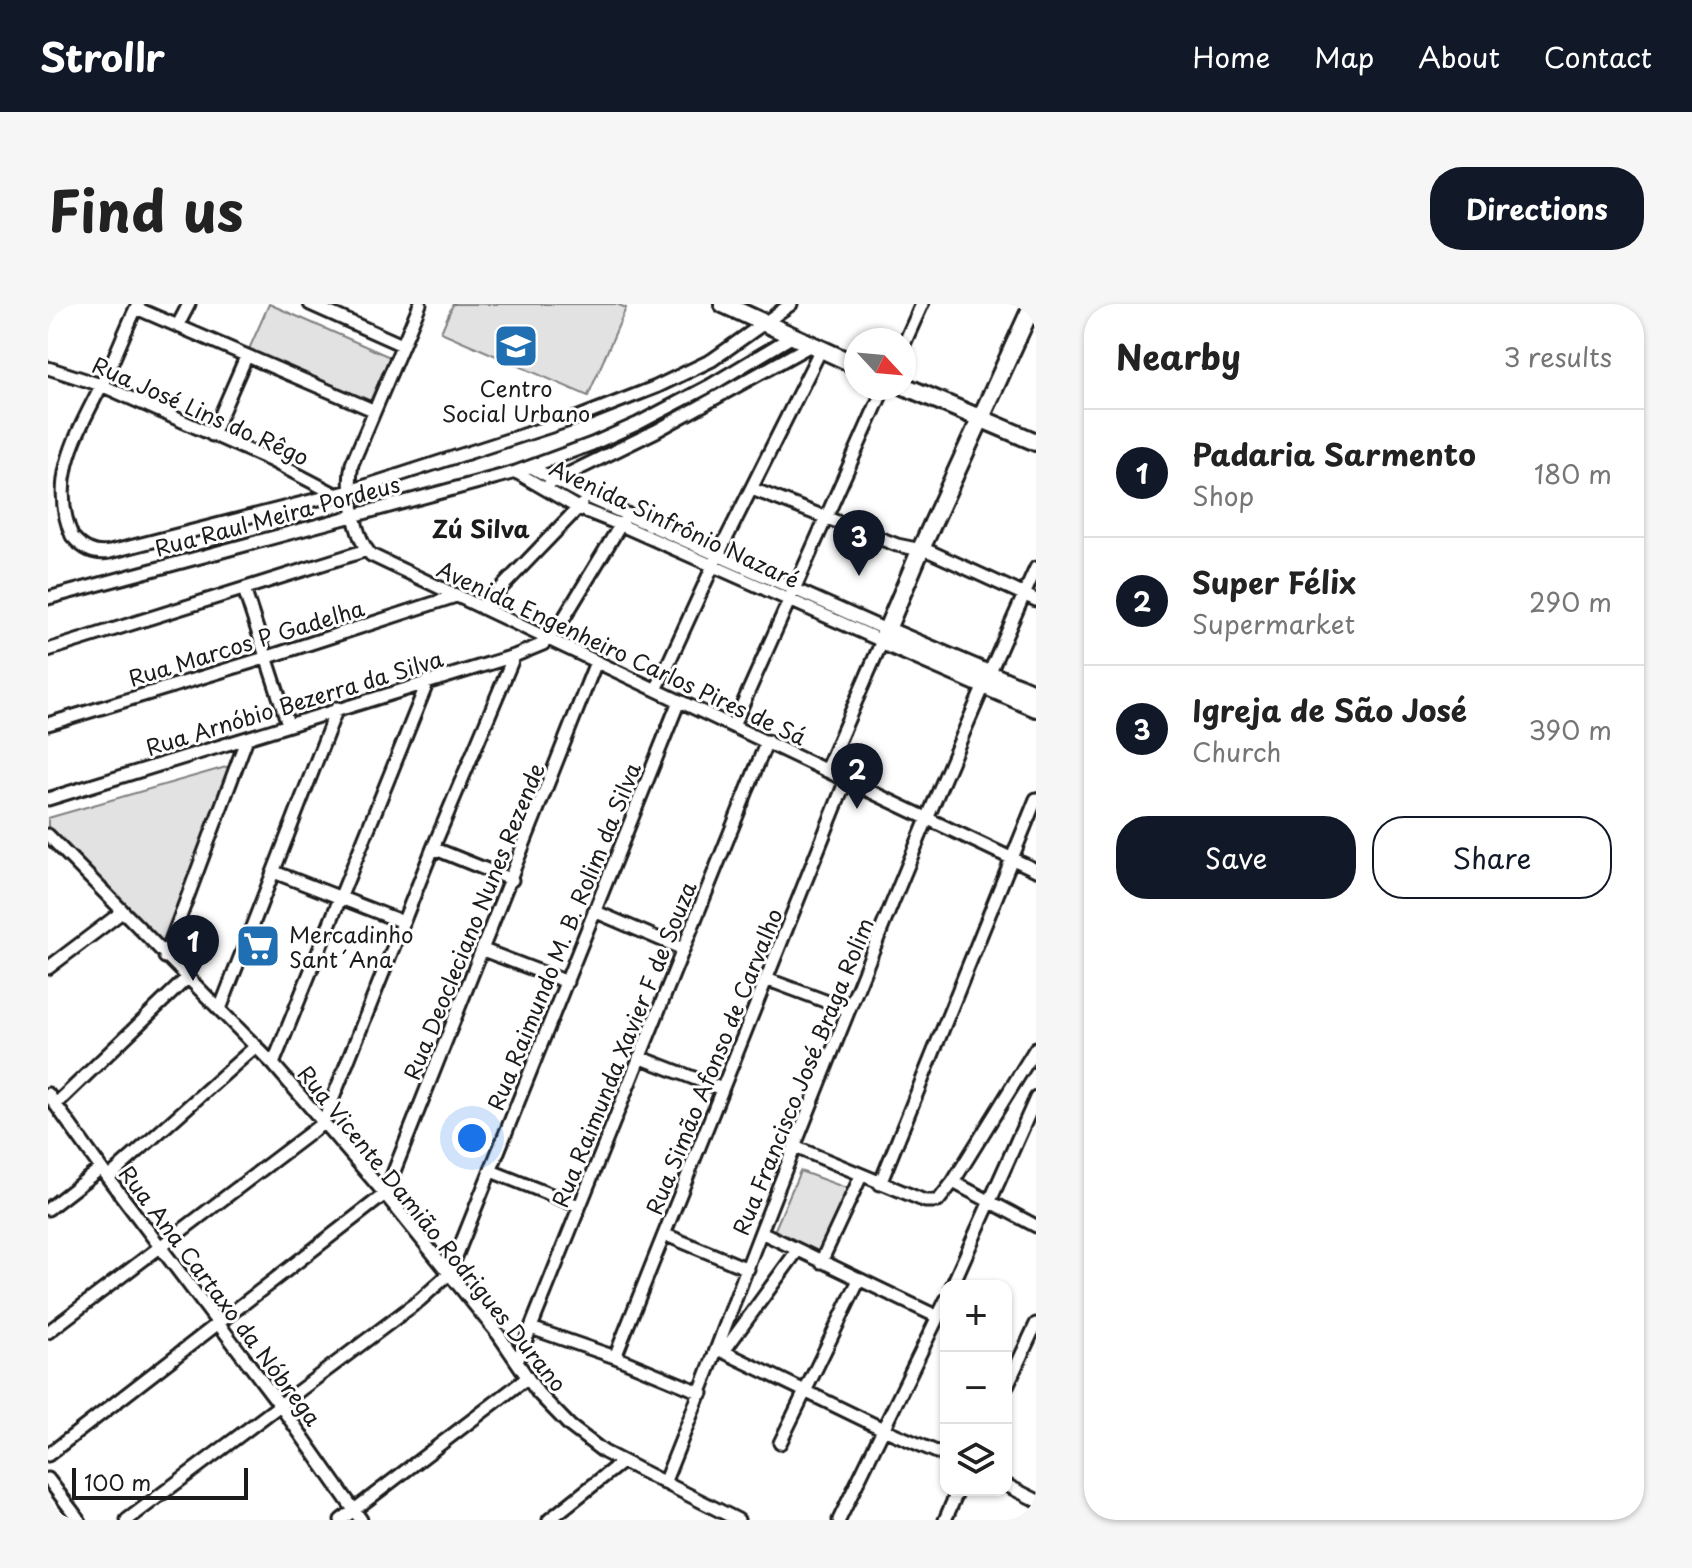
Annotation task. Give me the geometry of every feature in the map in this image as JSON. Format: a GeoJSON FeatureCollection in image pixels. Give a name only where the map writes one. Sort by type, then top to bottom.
{"type":"FeatureCollection","features":[{"type":"Feature","properties":{"kind":"street"},"geometry":{"type":"LineString","coordinates":[[48,311],[51,304]]}},
{"type":"Feature","properties":{"kind":"street"},"geometry":{"type":"LineString","coordinates":[[178,325],[189,304]]}},
{"type":"Feature","properties":{"kind":"street"},"geometry":{"type":"LineString","coordinates":[[48,650],[367,550],[350,491],[354,454],[420,304]]}},
{"type":"Feature","properties":{"kind":"street"},"geometry":{"type":"LineString","coordinates":[[723,304],[844,360]]}},
{"type":"Feature","properties":{"kind":"street"},"geometry":{"type":"LineString","coordinates":[[373,410],[246,357],[137,306],[101,385],[61,455],[54,488],[56,505],[72,536],[88,551],[101,554],[350,491],[579,417],[656,387],[712,360],[767,324],[791,304]]}},
{"type":"Feature","properties":{"kind":"street"},"geometry":{"type":"LineString","coordinates":[[911,328],[922,304]]}},
{"type":"Feature","properties":{"kind":"street"},"geometry":{"type":"LineString","coordinates":[[826,770],[920,551],[1033,304]]}},
{"type":"Feature","properties":{"kind":"street"},"geometry":{"type":"LineString","coordinates":[[318,306],[402,345]]}},
{"type":"Feature","properties":{"kind":"street","name":"Rua Raul Meira Pordeus"},"geometry":{"type":"LineString","coordinates":[[48,598],[531,467],[637,424],[711,385],[789,334]]}},
{"type":"Feature","properties":{"kind":"street"},"geometry":{"type":"LineString","coordinates":[[543,488],[553,480],[656,431],[816,347]]}},
{"type":"Feature","properties":{"kind":"street"},"geometry":{"type":"LineString","coordinates":[[656,690],[816,347]]}},
{"type":"Feature","properties":{"kind":"street"},"geometry":{"type":"LineString","coordinates":[[212,435],[246,357]]}},
{"type":"Feature","properties":{"kind":"street","name":"Rua José Lins do Rêgo"},"geometry":{"type":"LineString","coordinates":[[48,368],[101,385],[293,471],[335,494]]}},
{"type":"Feature","properties":{"kind":"street"},"geometry":{"type":"LineString","coordinates":[[916,391],[1036,442]]}},
{"type":"Feature","properties":{"kind":"street"},"geometry":{"type":"LineString","coordinates":[[733,726],[878,400]]}},
{"type":"Feature","properties":{"kind":"street","name":"Avenida Sinfrônio Nazaré"},"geometry":{"type":"LineString","coordinates":[[531,467],[712,567],[791,595],[884,635],[986,680],[1036,708]]}},
{"type":"Feature","properties":{"kind":"street","name":"Avenida Sinfrônio Nazaré"},"geometry":{"type":"LineString","coordinates":[[516,472],[578,508],[624,519],[718,555],[791,595]]}},
{"type":"Feature","properties":{"kind":"street"},"geometry":{"type":"LineString","coordinates":[[752,489],[920,551],[931,552],[1036,600]]}},
{"type":"Feature","properties":{"kind":"street"},"geometry":{"type":"LineString","coordinates":[[482,608],[587,497]]}},
{"type":"Feature","properties":{"kind":"street"},"geometry":{"type":"LineString","coordinates":[[550,639],[624,519]]}},
{"type":"Feature","properties":{"kind":"street","name":"Avenida Engenheiro Carlos Pires de Sá"},"geometry":{"type":"LineString","coordinates":[[367,550],[376,558],[1036,870]]}},
{"type":"Feature","properties":{"kind":"street","name":"Rua Francisco José Braga Rolim"},"geometry":{"type":"LineString","coordinates":[[664,1483],[721,1350],[761,1232],[927,818],[1036,568]]}},
{"type":"Feature","properties":{"kind":"street"},"geometry":{"type":"LineString","coordinates":[[244,589],[288,724]]}},
{"type":"Feature","properties":{"kind":"street","name":"Rua Marcos P Gadelha"},"geometry":{"type":"LineString","coordinates":[[48,724],[456,596]]}},
{"type":"Feature","properties":{"kind":"street","name":"Rua Arnóbio Bezerra da Silva"},"geometry":{"type":"LineString","coordinates":[[48,799],[514,656],[550,639]]}},
{"type":"Feature","properties":{"kind":"street"},"geometry":{"type":"LineString","coordinates":[[48,1332],[323,1123],[514,656]]}},
{"type":"Feature","properties":{"kind":"street","name":"Rua Deocleciano Nunes Rezende"},"geometry":{"type":"LineString","coordinates":[[385,1194],[596,662]]}},
{"type":"Feature","properties":{"kind":"street","name":"Avenida Sinfrônio Nazaré"},"geometry":{"type":"LineString","coordinates":[[986,680],[1036,694]]}},
{"type":"Feature","properties":{"kind":"street"},"geometry":{"type":"LineString","coordinates":[[273,1064],[428,681]]}},
{"type":"Feature","properties":{"kind":"street","name":"Rua Raimundo M. B. Rolim da Silva"},"geometry":{"type":"LineString","coordinates":[[449,1274],[679,701]]}},
{"type":"Feature","properties":{"kind":"street"},"geometry":{"type":"LineString","coordinates":[[220,1009],[337,708]]}},
{"type":"Feature","properties":{"kind":"street"},"geometry":{"type":"LineString","coordinates":[[165,957],[247,738]]}},
{"type":"Feature","properties":{"kind":"street","name":"Rua Raimunda Xavier F de Souza"},"geometry":{"type":"LineString","coordinates":[[517,1362],[767,741]]}},
{"type":"Feature","properties":{"kind":"street","name":"Rua Simão Afonso de Carvalho"},"geometry":{"type":"LineString","coordinates":[[615,1357],[846,780]]}},
{"type":"Feature","properties":{"kind":"street"},"geometry":{"type":"LineString","coordinates":[[880,1184],[1036,799]]}},
{"type":"Feature","properties":{"kind":"street","name":"Rua Vicente Damião Rodrigues Durano"},"geometry":{"type":"LineString","coordinates":[[49,839],[273,1064],[385,1194],[498,1334],[527,1378],[553,1409],[586,1440],[622,1462],[738,1520]]}},
{"type":"Feature","properties":{"kind":"street"},"geometry":{"type":"LineString","coordinates":[[433,848],[512,880]]}},
{"type":"Feature","properties":{"kind":"street"},"geometry":{"type":"LineString","coordinates":[[274,872],[403,922]]}},
{"type":"Feature","properties":{"kind":"street"},"geometry":{"type":"LineString","coordinates":[[594,911],[683,949]]}},
{"type":"Feature","properties":{"kind":"street"},"geometry":{"type":"LineString","coordinates":[[48,968],[122,912]]}},
{"type":"Feature","properties":{"kind":"street"},"geometry":{"type":"LineString","coordinates":[[483,950],[567,982]]}},
{"type":"Feature","properties":{"kind":"street"},"geometry":{"type":"LineString","coordinates":[[56,1104],[187,978]]}},
{"type":"Feature","properties":{"kind":"street"},"geometry":{"type":"LineString","coordinates":[[766,979],[849,1010]]}},
{"type":"Feature","properties":{"kind":"street"},"geometry":{"type":"LineString","coordinates":[[48,1209],[104,1173],[256,1046]]}},
{"type":"Feature","properties":{"kind":"street"},"geometry":{"type":"LineString","coordinates":[[795,1147],[880,1184],[934,1203],[953,1182],[1036,1048]]}},
{"type":"Feature","properties":{"kind":"street"},"geometry":{"type":"LineString","coordinates":[[639,1057],[722,1089]]}},
{"type":"Feature","properties":{"kind":"street","name":"Rua Ana Cartaxo da Nóbrega"},"geometry":{"type":"LineString","coordinates":[[48,1094],[280,1405],[358,1515]]}},
{"type":"Feature","properties":{"kind":"street"},"geometry":{"type":"LineString","coordinates":[[955,1280],[1033,1116],[1036,1098]]}},
{"type":"Feature","properties":{"kind":"street"},"geometry":{"type":"LineString","coordinates":[[491,1171],[579,1206]]}},
{"type":"Feature","properties":{"kind":"street"},"geometry":{"type":"LineString","coordinates":[[821,1262],[861,1176]]}},
{"type":"Feature","properties":{"kind":"street"},"geometry":{"type":"LineString","coordinates":[[953,1182],[1036,1226]]}},
{"type":"Feature","properties":{"kind":"street"},"geometry":{"type":"LineString","coordinates":[[48,1455],[385,1194]]}},
{"type":"Feature","properties":{"kind":"street"},"geometry":{"type":"LineString","coordinates":[[761,1232],[938,1317]]}},
{"type":"Feature","properties":{"kind":"street"},"geometry":{"type":"LineString","coordinates":[[666,1235],[748,1269]]}},
{"type":"Feature","properties":{"kind":"street"},"geometry":{"type":"LineString","coordinates":[[797,1251],[721,1350],[940,1453]]}},
{"type":"Feature","properties":{"kind":"street"},"geometry":{"type":"LineString","coordinates":[[127,1520],[449,1274]]}},
{"type":"Feature","properties":{"kind":"street"},"geometry":{"type":"LineString","coordinates":[[780,1443],[859,1280]]}},
{"type":"Feature","properties":{"kind":"street"},"geometry":{"type":"LineString","coordinates":[[839,1520],[940,1313]]}},
{"type":"Feature","properties":{"kind":"street"},"geometry":{"type":"LineString","coordinates":[[1012,1375],[1036,1324]]}},
{"type":"Feature","properties":{"kind":"street"},"geometry":{"type":"LineString","coordinates":[[531,1328],[615,1357],[702,1393]]}},
{"type":"Feature","properties":{"kind":"street"},"geometry":{"type":"LineString","coordinates":[[341,1520],[358,1515],[527,1378]]}},
{"type":"Feature","properties":{"kind":"street"},"geometry":{"type":"LineString","coordinates":[[549,1520],[622,1462]]}},
{"type":"Feature","properties":{"kind":"street"},"geometry":{"type":"LineString","coordinates":[[48,1479],[79,1520]]}},
{"type":"Feature","properties":{"kind":"street"},"geometry":{"type":"LineString","coordinates":[[1012,1488],[1036,1500]]}},
{"type":"Feature","properties":{"kind":"street"},"geometry":{"type":"LineString","coordinates":[[945,1520],[955,1496]]}},
{"type":"Feature","properties":{"kind":"shaded area"},"geometry":{"type":"Polygon","coordinates":[[[269,304],[390,357],[366,410],[246,356],[269,304]]]}},
{"type":"Feature","properties":{"kind":"shaded area"},"geometry":{"type":"Polygon","coordinates":[[[453,304],[617,304],[626,308],[588,396],[441,332],[453,304]]]}},
{"type":"Feature","properties":{"kind":"shaded area"},"geometry":{"type":"Polygon","coordinates":[[[240,763],[165,955],[48,829],[48,818],[240,763]]]}},
{"type":"Feature","properties":{"kind":"shaded area"},"geometry":{"type":"Polygon","coordinates":[[[800,1171],[849,1189],[816,1259],[772,1236],[800,1171]]]}},
{"type":"Feature","properties":{"kind":"place","name":"Centro Social Urbano"},"geometry":{"type":"Point","coordinates":[516,346]}},
{"type":"Feature","properties":{"kind":"place","name":"Igreja de São José"},"geometry":{"type":"Point","coordinates":[859,576]}},
{"type":"Feature","properties":{"kind":"place","name":"Super Félix"},"geometry":{"type":"Point","coordinates":[857,809]}},
{"type":"Feature","properties":{"kind":"place","name":"Mercadinho Sant´Ana"},"geometry":{"type":"Point","coordinates":[258,946]}},
{"type":"Feature","properties":{"kind":"place","name":"Padaria Sarmento"},"geometry":{"type":"Point","coordinates":[193,981]}},
{"type":"Feature","properties":{"kind":"district","name":"Zú Silva"},"geometry":{"type":"Point","coordinates":[481,528]}}]}
